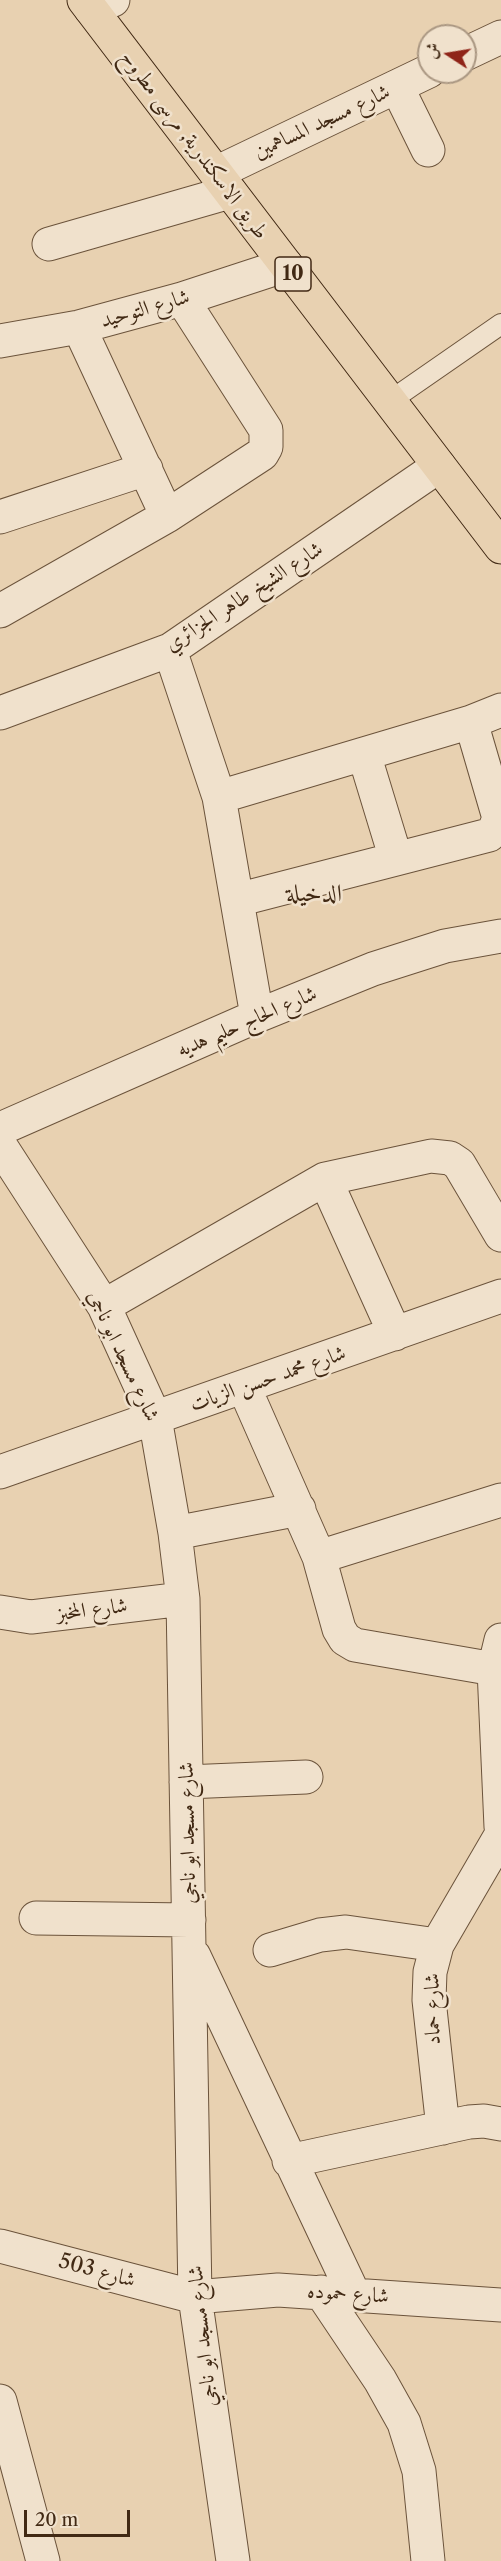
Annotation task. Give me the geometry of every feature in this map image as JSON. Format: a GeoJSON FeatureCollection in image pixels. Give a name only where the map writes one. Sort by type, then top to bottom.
{"type":"FeatureCollection","features":[{"type":"Feature","properties":{"kind":"main road","name":"طريق الاسكندرية, مرسى مطروح"},"geometry":{"type":"LineString","coordinates":[[96,3],[223,182],[501,547]]}},
{"type":"Feature","properties":{"kind":"street"},"geometry":{"type":"LineString","coordinates":[[477,48],[501,37]]}},
{"type":"Feature","properties":{"kind":"street","name":"شارع مسجد المساهمين"},"geometry":{"type":"LineString","coordinates":[[49,244],[223,182],[417,77]]}},
{"type":"Feature","properties":{"kind":"street"},"geometry":{"type":"LineString","coordinates":[[397,87],[428,150]]}},
{"type":"Feature","properties":{"kind":"street","name":"شارع التوحيد"},"geometry":{"type":"LineString","coordinates":[[0,341],[79,327],[182,299],[286,265]]}},
{"type":"Feature","properties":{"kind":"street"},"geometry":{"type":"LineString","coordinates":[[0,611],[167,516],[262,454],[267,438],[266,430],[182,299]]}},
{"type":"Feature","properties":{"kind":"street"},"geometry":{"type":"LineString","coordinates":[[79,327],[167,516]]}},
{"type":"Feature","properties":{"kind":"street","name":"شارع الشيخ طاهر الجزائري"},"geometry":{"type":"LineString","coordinates":[[0,713],[170,650],[440,466]]}},
{"type":"Feature","properties":{"kind":"street"},"geometry":{"type":"LineString","coordinates":[[0,517],[146,469]]}},
{"type":"Feature","properties":{"kind":"street"},"geometry":{"type":"LineString","coordinates":[[170,650],[219,797],[257,1016]]}},
{"type":"Feature","properties":{"kind":"street"},"geometry":{"type":"LineString","coordinates":[[219,797],[471,722],[501,710]]}},
{"type":"Feature","properties":{"kind":"street"},"geometry":{"type":"LineString","coordinates":[[237,900],[489,835],[498,825],[499,818],[471,722]]}},
{"type":"Feature","properties":{"kind":"street"},"geometry":{"type":"LineString","coordinates":[[364,754],[396,859]]}},
{"type":"Feature","properties":{"kind":"street","name":"شارع الحاج حليم هديه"},"geometry":{"type":"LineString","coordinates":[[0,1129],[257,1016],[409,956],[445,946],[501,936]]}},
{"type":"Feature","properties":{"kind":"street","name":"شارع مسجد ابو ناجي"},"geometry":{"type":"LineString","coordinates":[[0,1145],[104,1306],[155,1418],[175,1533],[183,1599],[195,2297],[232,2561]]}},
{"type":"Feature","properties":{"kind":"street"},"geometry":{"type":"LineString","coordinates":[[104,1306],[325,1179],[431,1156],[450,1158],[459,1164],[501,1235]]}},
{"type":"Feature","properties":{"kind":"street"},"geometry":{"type":"LineString","coordinates":[[325,1179],[395,1334]]}},
{"type":"Feature","properties":{"kind":"street","name":"شارع محمد حسن الزيات"},"geometry":{"type":"LineString","coordinates":[[0,1472],[501,1296]]}},
{"type":"Feature","properties":{"kind":"street"},"geometry":{"type":"LineString","coordinates":[[244,1387],[319,1557],[339,1629],[345,1639],[355,1645],[497,1654],[501,1827]]}},
{"type":"Feature","properties":{"kind":"street"},"geometry":{"type":"LineString","coordinates":[[319,1557],[501,1500]]}},
{"type":"Feature","properties":{"kind":"street"},"geometry":{"type":"LineString","coordinates":[[175,1533],[299,1509]]}},
{"type":"Feature","properties":{"kind":"street","name":"شارع المخبز"},"geometry":{"type":"LineString","coordinates":[[0,1612],[31,1617],[183,1599]]}},
{"type":"Feature","properties":{"kind":"street"},"geometry":{"type":"LineString","coordinates":[[186,1782],[306,1777]]}},
{"type":"Feature","properties":{"kind":"street","name":"شارع حماد"},"geometry":{"type":"LineString","coordinates":[[443,2128],[429,2000],[430,1972],[437,1946],[501,1835]]}},
{"type":"Feature","properties":{"kind":"street"},"geometry":{"type":"LineString","coordinates":[[36,1918],[190,1933],[289,2161],[354,2295]]}},
{"type":"Feature","properties":{"kind":"street"},"geometry":{"type":"LineString","coordinates":[[270,1950],[320,1935],[346,1932],[437,1946]]}},
{"type":"Feature","properties":{"kind":"street"},"geometry":{"type":"LineString","coordinates":[[289,2161],[443,2128],[484,2121],[501,2124]]}},
{"type":"Feature","properties":{"kind":"street","name":"شارع 503"},"geometry":{"type":"LineString","coordinates":[[0,2246],[195,2297]]}},
{"type":"Feature","properties":{"kind":"street","name":"شارع حموده"},"geometry":{"type":"LineString","coordinates":[[195,2297],[278,2290],[501,2305]]}},
{"type":"Feature","properties":{"kind":"street"},"geometry":{"type":"LineString","coordinates":[[321,2292],[380,2380],[404,2423],[419,2471],[428,2561]]}},
{"type":"Feature","properties":{"kind":"street"},"geometry":{"type":"LineString","coordinates":[[0,2401],[44,2561]]}},
{"type":"Feature","properties":{"kind":"lane"},"geometry":{"type":"LineString","coordinates":[[390,401],[501,324]]}},
{"type":"Feature","properties":{"kind":"district","name":"الدخيلة"},"geometry":{"type":"Point","coordinates":[314,894]}}]}
